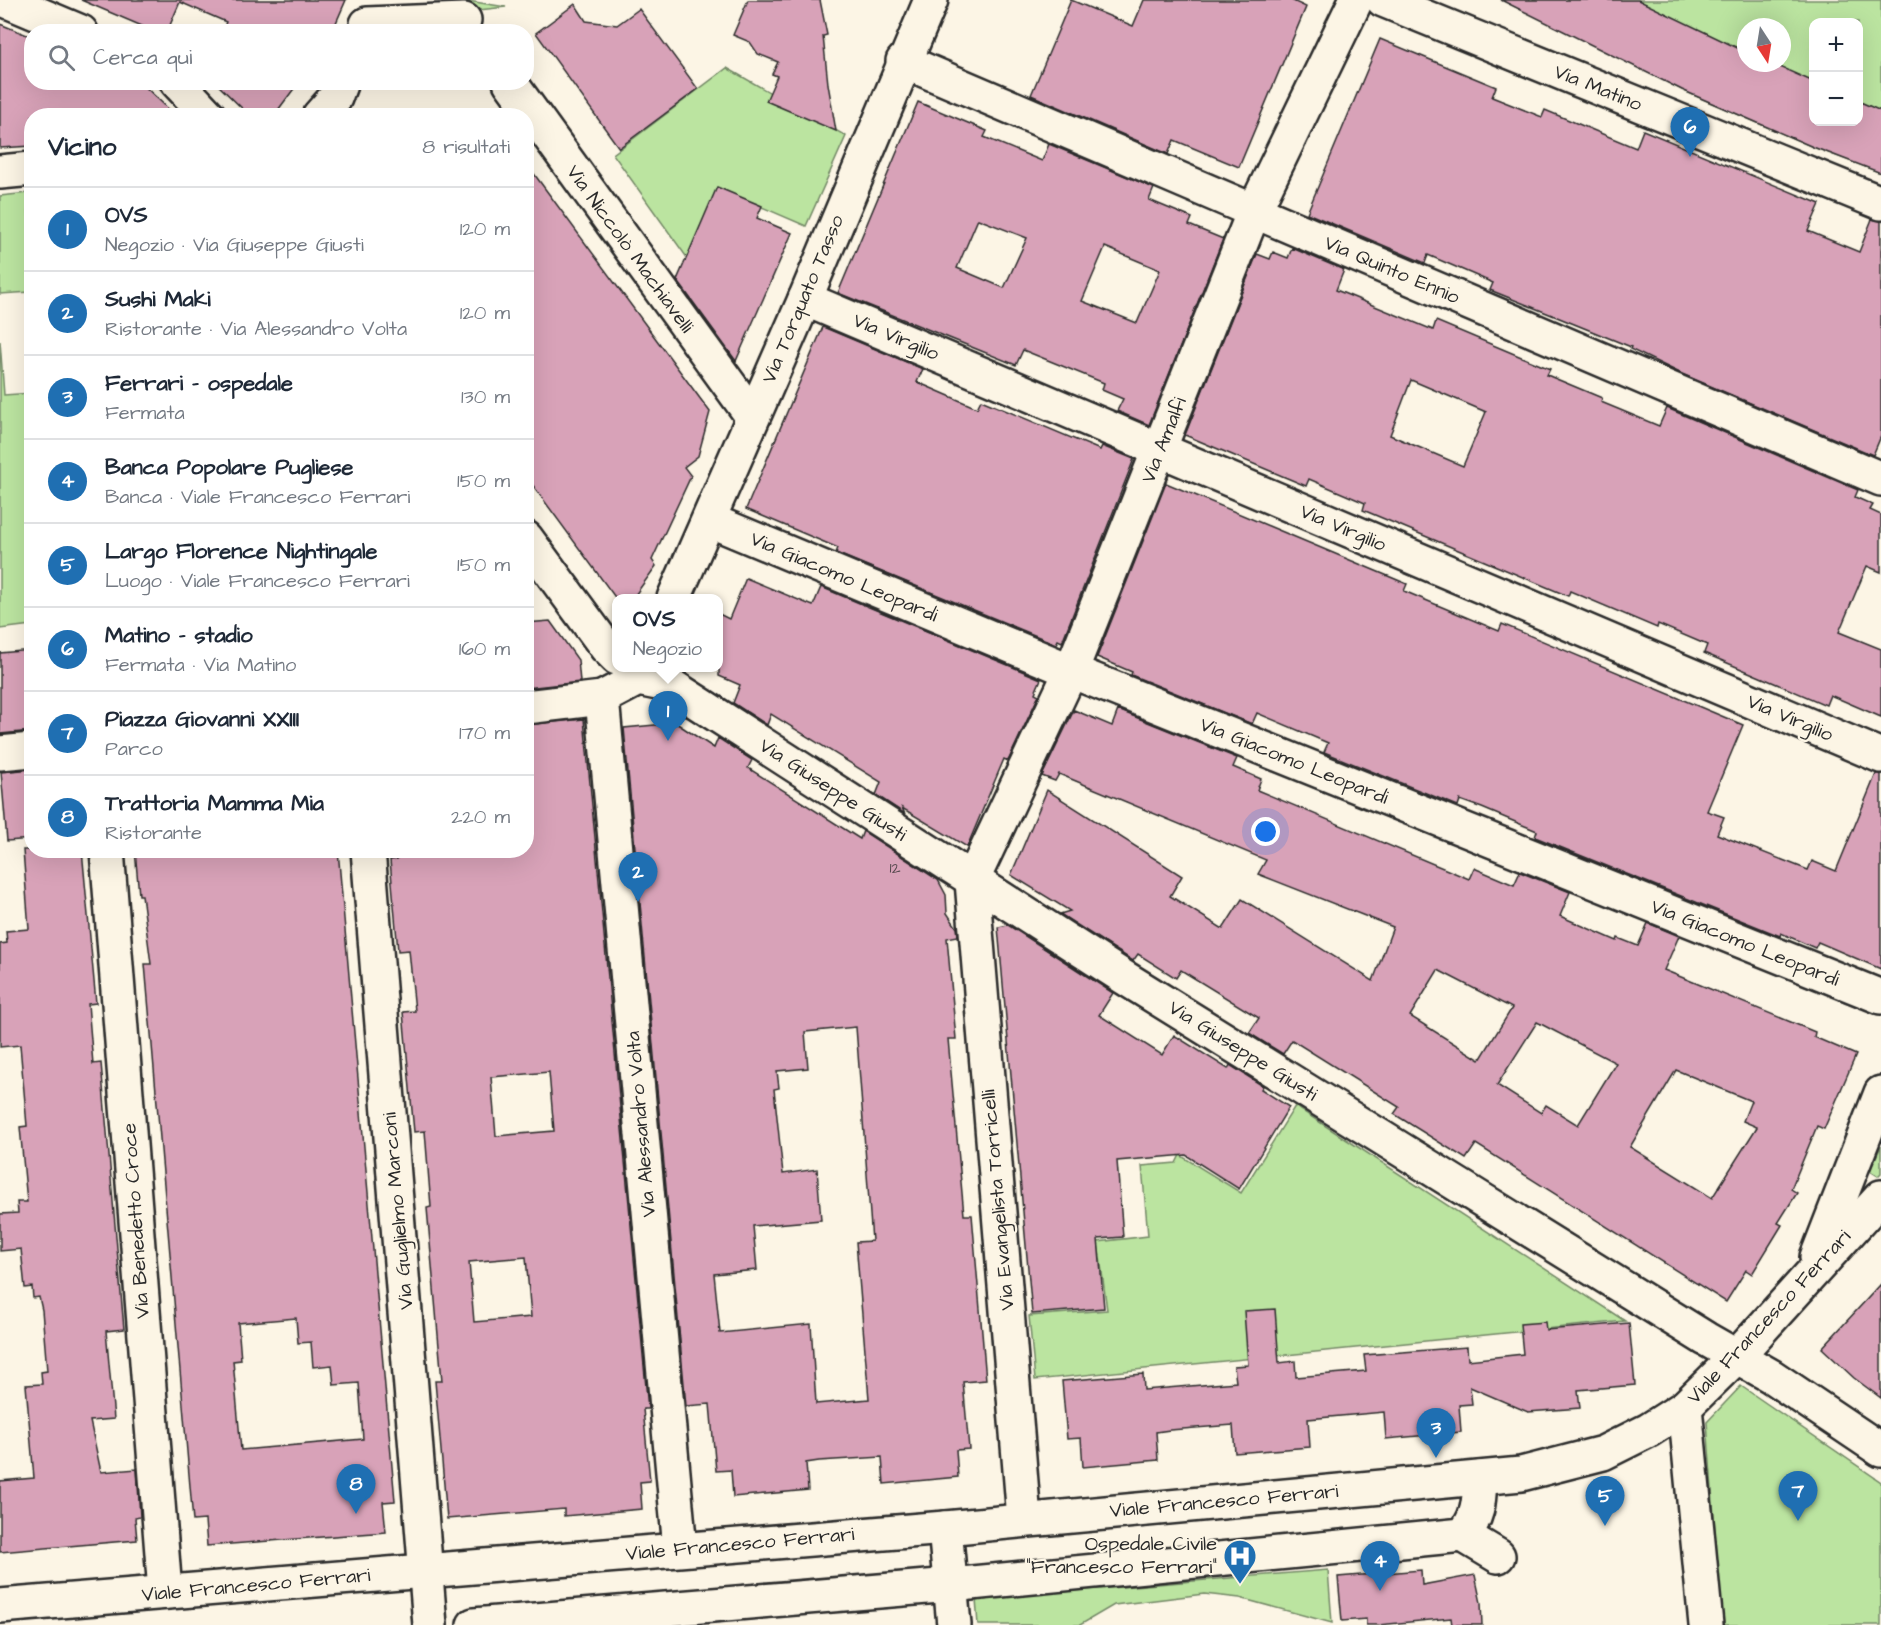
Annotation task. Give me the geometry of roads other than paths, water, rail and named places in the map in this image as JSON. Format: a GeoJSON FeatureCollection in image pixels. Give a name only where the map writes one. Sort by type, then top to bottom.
{"type":"FeatureCollection","features":[{"type":"Feature","properties":{"kind":"street","name":"Via Torquato Tasso"},"geometry":{"type":"LineString","coordinates":[[676,594],[805,299],[903,61],[931,0]]}},
{"type":"Feature","properties":{"kind":"street","name":"Via Amalfi"},"geometry":{"type":"LineString","coordinates":[[972,881],[1071,671],[1254,211],[1356,0]]}},
{"type":"Feature","properties":{"kind":"street","name":"Via Matino"},"geometry":{"type":"LineString","coordinates":[[1383,0],[1881,203]]}},
{"type":"Feature","properties":{"kind":"street"},"geometry":{"type":"LineString","coordinates":[[13,2],[63,24]]}},
{"type":"Feature","properties":{"kind":"street"},"geometry":{"type":"LineString","coordinates":[[369,19],[462,17]]}},
{"type":"Feature","properties":{"kind":"street","name":"Via Quinto Ennio"},"geometry":{"type":"LineString","coordinates":[[903,61],[1881,479]]}},
{"type":"Feature","properties":{"kind":"street"},"geometry":{"type":"LineString","coordinates":[[185,90],[201,108]]}},
{"type":"Feature","properties":{"kind":"street"},"geometry":{"type":"LineString","coordinates":[[326,108],[335,98],[338,90]]}},
{"type":"Feature","properties":{"kind":"street","name":"Via Niccolò Machiavelli"},"geometry":{"type":"LineString","coordinates":[[516,90],[529,108]]}},
{"type":"Feature","properties":{"kind":"street","name":"Via Niccolò Machiavelli"},"geometry":{"type":"LineString","coordinates":[[534,115],[752,416]]}},
{"type":"Feature","properties":{"kind":"street"},"geometry":{"type":"LineString","coordinates":[[0,171],[24,170]]}},
{"type":"Feature","properties":{"kind":"street","name":"Via Virgilio"},"geometry":{"type":"LineString","coordinates":[[805,299],[1881,756]]}},
{"type":"Feature","properties":{"kind":"street","name":"Via Giacomo Leopardi"},"geometry":{"type":"LineString","coordinates":[[709,520],[1071,671],[1881,998]]}},
{"type":"Feature","properties":{"kind":"street"},"geometry":{"type":"LineString","coordinates":[[534,548],[612,644]]}},
{"type":"Feature","properties":{"kind":"street"},"geometry":{"type":"LineString","coordinates":[[534,706],[602,698],[627,672]]}},
{"type":"Feature","properties":{"kind":"street","name":"Via Giuseppe Giusti"},"geometry":{"type":"LineString","coordinates":[[640,672],[672,686],[972,881],[1737,1356],[1881,1450]]}},
{"type":"Feature","properties":{"kind":"street","name":"Via Alessandro Volta"},"geometry":{"type":"LineString","coordinates":[[602,698],[680,1549]]}},
{"type":"Feature","properties":{"kind":"street"},"geometry":{"type":"LineString","coordinates":[[0,753],[24,751]]}},
{"type":"Feature","properties":{"kind":"street","name":"Via Benedetto Croce"},"geometry":{"type":"LineString","coordinates":[[107,858],[165,1592]]}},
{"type":"Feature","properties":{"kind":"street","name":"Via Guglielmo Marconi"},"geometry":{"type":"LineString","coordinates":[[369,858],[430,1625]]}},
{"type":"Feature","properties":{"kind":"street","name":"Via Evangelista Torricelli"},"geometry":{"type":"LineString","coordinates":[[972,881],[1024,1519]]}},
{"type":"Feature","properties":{"kind":"street"},"geometry":{"type":"LineString","coordinates":[[1810,1274],[1881,1094]]}},
{"type":"Feature","properties":{"kind":"street","name":"Viale Francesco Ferrari"},"geometry":{"type":"LineString","coordinates":[[0,1606],[945,1528],[1521,1474],[1603,1453],[1649,1430],[1685,1407],[1737,1356],[1881,1197]]}},
{"type":"Feature","properties":{"kind":"street"},"geometry":{"type":"LineString","coordinates":[[1685,1407],[1706,1625]]}},
{"type":"Feature","properties":{"kind":"street"},"geometry":{"type":"LineString","coordinates":[[1463,1535],[1473,1524],[1478,1510],[1480,1478]]}},
{"type":"Feature","properties":{"kind":"street"},"geometry":{"type":"LineString","coordinates":[[945,1528],[954,1625]]}},
{"type":"Feature","properties":{"kind":"street"},"geometry":{"type":"LineString","coordinates":[[474,1625],[951,1585],[1463,1535],[1498,1556]]}},
{"type":"Feature","properties":{"kind":"place","name":"Matino - stadio"},"geometry":{"type":"Point","coordinates":[1690,157]}},
{"type":"Feature","properties":{"kind":"place","name":"OVS"},"geometry":{"type":"Point","coordinates":[668,741]}},
{"type":"Feature","properties":{"kind":"place","name":"Sushi Maki"},"geometry":{"type":"Point","coordinates":[638,902]}},
{"type":"Feature","properties":{"kind":"place","name":"Ferrari - ospedale"},"geometry":{"type":"Point","coordinates":[1436,1458]}},
{"type":"Feature","properties":{"kind":"place","name":"Trattoria Mamma Mia"},"geometry":{"type":"Point","coordinates":[356,1514]}},
{"type":"Feature","properties":{"kind":"place","name":"Piazza Giovanni XXIII"},"geometry":{"type":"Point","coordinates":[1798,1521]}},
{"type":"Feature","properties":{"kind":"place","name":"Largo Florence Nightingale"},"geometry":{"type":"Point","coordinates":[1605,1526]}},
{"type":"Feature","properties":{"kind":"place","name":"Ospedale Civile \"Francesco Ferrari\""},"geometry":{"type":"Point","coordinates":[1240,1585]}},
{"type":"Feature","properties":{"kind":"place","name":"Banca Popolare Pugliese"},"geometry":{"type":"Point","coordinates":[1380,1591]}}]}
